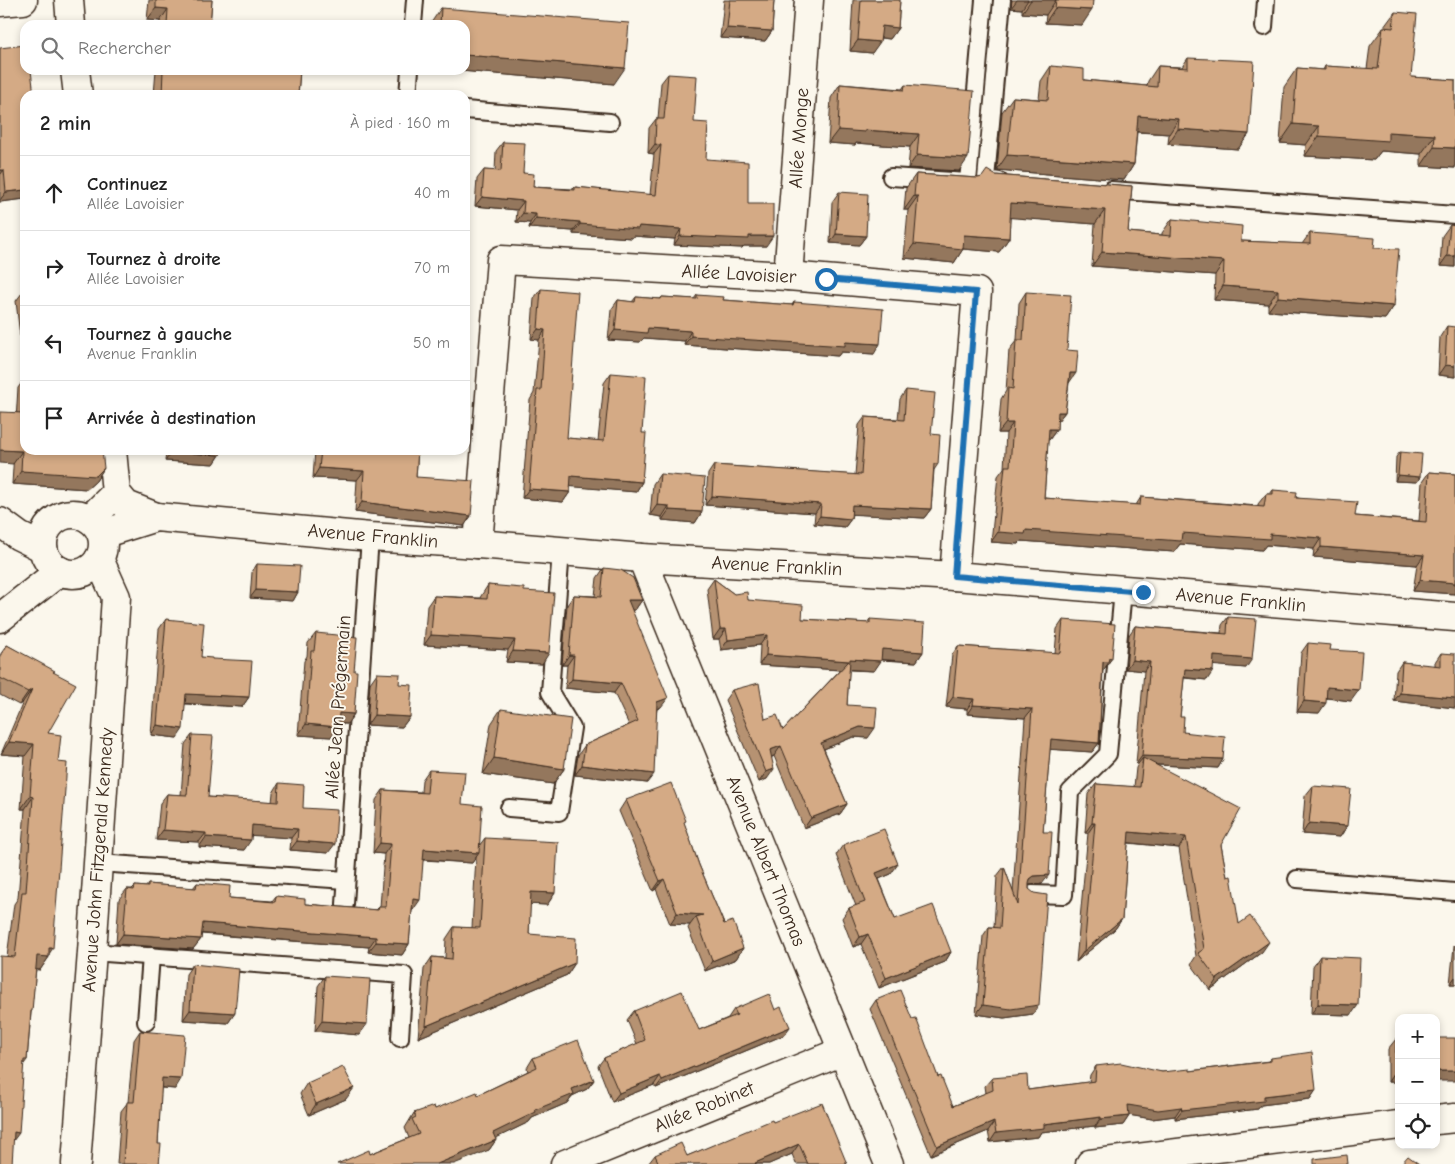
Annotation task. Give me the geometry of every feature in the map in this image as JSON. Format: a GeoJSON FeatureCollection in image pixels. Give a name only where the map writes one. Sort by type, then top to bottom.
{"type":"FeatureCollection","features":[{"type":"Feature","properties":{"kind":"street"},"geometry":{"type":"LineString","coordinates":[[0,2],[23,0]]}},
{"type":"Feature","properties":{"kind":"street"},"geometry":{"type":"LineString","coordinates":[[69,0],[71,20]]}},
{"type":"Feature","properties":{"kind":"street","name":"Allée Monge"},"geometry":{"type":"LineString","coordinates":[[788,276],[809,0]]}},
{"type":"Feature","properties":{"kind":"street"},"geometry":{"type":"LineString","coordinates":[[76,75],[77,90]]}},
{"type":"Feature","properties":{"kind":"street","name":"Allée Lavoisier"},"geometry":{"type":"LineString","coordinates":[[478,544],[501,260],[788,276],[976,292],[954,576]]}},
{"type":"Feature","properties":{"kind":"street"},"geometry":{"type":"LineString","coordinates":[[97,537],[82,515],[63,515],[56,520],[46,537],[46,558],[52,565],[69,573],[86,571],[94,566],[97,537],[116,493],[112,455]]}},
{"type":"Feature","properties":{"kind":"street"},"geometry":{"type":"LineString","coordinates":[[116,493],[126,505],[156,517]]}},
{"type":"Feature","properties":{"kind":"street"},"geometry":{"type":"LineString","coordinates":[[0,515],[28,520],[46,537]]}},
{"type":"Feature","properties":{"kind":"street","name":"Avenue Franklin"},"geometry":{"type":"LineString","coordinates":[[97,537],[156,517],[370,537],[642,558],[954,576],[1455,617]]}},
{"type":"Feature","properties":{"kind":"street"},"geometry":{"type":"LineString","coordinates":[[0,522],[19,536],[46,537]]}},
{"type":"Feature","properties":{"kind":"street","name":"Avenue John Fitzgerald Kennedy"},"geometry":{"type":"LineString","coordinates":[[76,1164],[116,597],[97,537]]}},
{"type":"Feature","properties":{"kind":"street","name":"Avenue Albert Thomas"},"geometry":{"type":"LineString","coordinates":[[642,558],[890,1164]]}},
{"type":"Feature","properties":{"kind":"street"},"geometry":{"type":"LineString","coordinates":[[0,618],[60,570]]}},
{"type":"Feature","properties":{"kind":"street","name":"Allée Robinet"},"geometry":{"type":"LineString","coordinates":[[565,1164],[843,1051]]}},
{"type":"Feature","properties":{"kind":"street"},"geometry":{"type":"LineString","coordinates":[[1440,1120],[1455,1118]]}},
{"type":"Feature","properties":{"kind":"street"},"geometry":{"type":"LineString","coordinates":[[1090,1164],[1395,1126]]}},
{"type":"Feature","properties":{"kind":"lane"},"geometry":{"type":"LineString","coordinates":[[413,20],[415,0]]}},
{"type":"Feature","properties":{"kind":"lane"},"geometry":{"type":"LineString","coordinates":[[891,177],[968,182],[984,0]]}},
{"type":"Feature","properties":{"kind":"lane"},"geometry":{"type":"LineString","coordinates":[[1002,0],[986,179],[1015,182]]}},
{"type":"Feature","properties":{"kind":"lane"},"geometry":{"type":"LineString","coordinates":[[1264,27],[1266,0]]}},
{"type":"Feature","properties":{"kind":"lane"},"geometry":{"type":"LineString","coordinates":[[408,90],[410,75]]}},
{"type":"Feature","properties":{"kind":"lane"},"geometry":{"type":"LineString","coordinates":[[470,110],[610,122]]}},
{"type":"Feature","properties":{"kind":"lane"},"geometry":{"type":"LineString","coordinates":[[1093,188],[1455,215]]}},
{"type":"Feature","properties":{"kind":"lane","name":"Allée Jean Prégermain"},"geometry":{"type":"LineString","coordinates":[[345,904],[370,537]]}},
{"type":"Feature","properties":{"kind":"lane"},"geometry":{"type":"LineString","coordinates":[[509,808],[559,812],[572,728],[550,692],[561,551]]}},
{"type":"Feature","properties":{"kind":"lane"},"geometry":{"type":"LineString","coordinates":[[1032,894],[1064,895],[1070,792],[1108,754],[1123,590]]}},
{"type":"Feature","properties":{"kind":"lane"},"geometry":{"type":"LineString","coordinates":[[98,863],[346,880]]}},
{"type":"Feature","properties":{"kind":"lane"},"geometry":{"type":"LineString","coordinates":[[1297,879],[1455,892]]}},
{"type":"Feature","properties":{"kind":"lane"},"geometry":{"type":"LineString","coordinates":[[92,952],[404,975],[400,1038]]}},
{"type":"Feature","properties":{"kind":"lane"},"geometry":{"type":"LineString","coordinates":[[146,1022],[151,956]]}},
{"type":"Feature","properties":{"kind":"building"},"geometry":{"type":"Polygon","coordinates":[[[156,0],[212,0],[210,20],[167,20],[168,9],[156,8],[156,0]]]}},
{"type":"Feature","properties":{"kind":"building"},"geometry":{"type":"Polygon","coordinates":[[[730,0],[774,0],[772,31],[727,28],[730,0]]]}},
{"type":"Feature","properties":{"kind":"building"},"geometry":{"type":"Polygon","coordinates":[[[861,0],[900,0],[898,28],[882,26],[880,42],[858,40],[861,0]]]}},
{"type":"Feature","properties":{"kind":"building"},"geometry":{"type":"Polygon","coordinates":[[[1056,0],[1093,0],[1092,10],[1055,8],[1056,0]]]}},
{"type":"Feature","properties":{"kind":"building"},"geometry":{"type":"Polygon","coordinates":[[[441,8],[629,23],[625,68],[470,55],[470,20],[440,20],[441,8]]]}},
{"type":"Feature","properties":{"kind":"building"},"geometry":{"type":"Polygon","coordinates":[[[1395,12],[1417,14],[1411,77],[1455,80],[1455,148],[1434,147],[1435,135],[1388,132],[1388,141],[1319,136],[1319,126],[1293,124],[1297,68],[1325,70],[1325,66],[1378,69],[1383,27],[1393,28],[1395,12]]]}},
{"type":"Feature","properties":{"kind":"building"},"geometry":{"type":"Polygon","coordinates":[[[20,46],[20,75],[32,75],[33,90],[20,90],[20,191],[6,192],[4,170],[0,170],[0,48],[20,46]]]}},
{"type":"Feature","properties":{"kind":"building"},"geometry":{"type":"Polygon","coordinates":[[[1188,58],[1254,61],[1249,134],[1178,129],[1179,119],[1138,116],[1134,164],[1007,155],[1013,97],[1048,100],[1051,66],[1084,69],[1084,80],[1157,87],[1158,66],[1188,68],[1188,58]]]}},
{"type":"Feature","properties":{"kind":"building"},"geometry":{"type":"Polygon","coordinates":[[[668,74],[697,76],[694,122],[708,123],[706,159],[748,162],[748,204],[773,204],[773,236],[749,236],[749,239],[680,236],[681,229],[639,226],[638,229],[580,224],[580,222],[536,218],[536,214],[523,213],[524,201],[482,197],[484,170],[501,171],[503,142],[525,143],[523,173],[534,174],[533,187],[575,190],[575,187],[656,195],[661,145],[655,144],[656,119],[664,119],[668,74]]]}},
{"type":"Feature","properties":{"kind":"building"},"geometry":{"type":"Polygon","coordinates":[[[163,75],[300,75],[298,90],[162,90],[163,75]]]}},
{"type":"Feature","properties":{"kind":"building"},"geometry":{"type":"Polygon","coordinates":[[[840,84],[904,90],[905,85],[974,91],[968,158],[917,155],[919,134],[838,130],[840,84]]]}},
{"type":"Feature","properties":{"kind":"building"},"geometry":{"type":"Polygon","coordinates":[[[987,170],[995,175],[1132,186],[1128,232],[1171,236],[1172,219],[1242,226],[1241,241],[1310,244],[1310,233],[1375,238],[1374,248],[1399,249],[1394,306],[1278,297],[1278,290],[1223,286],[1224,261],[1102,252],[1105,210],[1011,203],[1009,238],[964,235],[963,249],[914,244],[918,196],[914,196],[916,174],[978,178],[982,177],[987,170]]]}},
{"type":"Feature","properties":{"kind":"building"},"geometry":{"type":"Polygon","coordinates":[[[839,192],[868,194],[866,236],[836,234],[839,192]]]}},
{"type":"Feature","properties":{"kind":"building"},"geometry":{"type":"Polygon","coordinates":[[[1450,225],[1455,226],[1455,256],[1447,256],[1450,225]]]}},
{"type":"Feature","properties":{"kind":"building"},"geometry":{"type":"Polygon","coordinates":[[[541,289],[578,292],[567,438],[604,441],[611,373],[646,376],[642,433],[646,433],[642,482],[571,476],[570,492],[529,489],[537,390],[541,390],[545,330],[538,329],[541,289]]]}},
{"type":"Feature","properties":{"kind":"building"},"geometry":{"type":"Polygon","coordinates":[[[1026,292],[1071,295],[1067,350],[1078,351],[1076,373],[1070,373],[1065,412],[1058,412],[1057,429],[1049,429],[1044,498],[1140,505],[1141,497],[1264,507],[1266,494],[1273,494],[1273,490],[1297,492],[1296,498],[1357,502],[1355,516],[1426,522],[1429,472],[1455,474],[1455,583],[1420,580],[1424,555],[1321,547],[1321,538],[1270,534],[1270,539],[1182,533],[1181,541],[1026,530],[1025,534],[998,532],[1005,466],[1010,466],[1013,423],[1006,423],[1008,388],[1013,389],[1016,340],[1023,340],[1026,292]]]}},
{"type":"Feature","properties":{"kind":"building"},"geometry":{"type":"Polygon","coordinates":[[[697,295],[724,297],[723,300],[793,305],[794,302],[883,309],[880,344],[845,342],[845,346],[691,336],[691,331],[648,328],[647,333],[615,330],[618,300],[635,302],[636,297],[697,299],[697,295]]]}},
{"type":"Feature","properties":{"kind":"building"},"geometry":{"type":"Polygon","coordinates":[[[1447,326],[1455,327],[1455,366],[1445,365],[1447,326]]]}},
{"type":"Feature","properties":{"kind":"building"},"geometry":{"type":"Polygon","coordinates":[[[906,390],[935,393],[931,434],[940,435],[938,464],[934,464],[931,509],[852,505],[851,519],[820,516],[821,504],[712,496],[714,465],[861,475],[865,417],[904,420],[906,390]]]}},
{"type":"Feature","properties":{"kind":"building"},"geometry":{"type":"Polygon","coordinates":[[[0,412],[20,413],[20,451],[0,450],[0,412]]]}},
{"type":"Feature","properties":{"kind":"building"},"geometry":{"type":"Polygon","coordinates":[[[1400,452],[1422,454],[1420,477],[1398,475],[1400,452]]]}},
{"type":"Feature","properties":{"kind":"building"},"geometry":{"type":"Polygon","coordinates":[[[22,455],[103,455],[104,468],[96,476],[21,471],[22,455]]]}},
{"type":"Feature","properties":{"kind":"building"},"geometry":{"type":"Polygon","coordinates":[[[320,455],[418,455],[416,477],[474,481],[471,516],[362,502],[364,471],[319,468],[320,455]]]}},
{"type":"Feature","properties":{"kind":"building"},"geometry":{"type":"Polygon","coordinates":[[[660,474],[705,478],[702,512],[669,510],[669,506],[657,505],[660,474]]]}},
{"type":"Feature","properties":{"kind":"building"},"geometry":{"type":"Polygon","coordinates":[[[257,564],[300,566],[298,592],[256,590],[257,564]]]}},
{"type":"Feature","properties":{"kind":"building"},"geometry":{"type":"Polygon","coordinates":[[[604,568],[621,570],[633,578],[642,600],[628,600],[668,698],[657,702],[654,774],[582,765],[585,745],[638,721],[621,683],[572,679],[574,655],[569,655],[574,595],[601,597],[604,568]]]}},
{"type":"Feature","properties":{"kind":"building"},"geometry":{"type":"Polygon","coordinates":[[[714,579],[734,594],[747,592],[748,600],[803,605],[802,619],[870,623],[870,619],[925,623],[923,652],[882,649],[881,661],[850,659],[847,705],[877,707],[875,728],[860,727],[821,743],[847,804],[811,818],[781,746],[770,750],[774,769],[766,772],[732,690],[759,683],[765,719],[777,715],[783,730],[849,661],[766,655],[767,635],[728,640],[726,629],[720,629],[714,579]]]}},
{"type":"Feature","properties":{"kind":"building"},"geometry":{"type":"Polygon","coordinates":[[[488,585],[524,588],[524,591],[554,593],[549,653],[513,651],[515,640],[431,635],[434,596],[487,599],[488,585]]]}},
{"type":"Feature","properties":{"kind":"building"},"geometry":{"type":"Polygon","coordinates":[[[1228,617],[1256,619],[1252,659],[1214,656],[1213,671],[1185,669],[1180,717],[1184,717],[1183,732],[1225,737],[1223,759],[1142,756],[1150,662],[1132,660],[1135,626],[1227,634],[1228,617]]]}},
{"type":"Feature","properties":{"kind":"building"},"geometry":{"type":"Polygon","coordinates":[[[166,619],[204,623],[201,657],[252,661],[249,697],[186,694],[183,729],[157,725],[166,619]]]}},
{"type":"Feature","properties":{"kind":"building"},"geometry":{"type":"Polygon","coordinates":[[[1063,620],[1115,624],[1112,658],[1109,658],[1108,662],[1103,662],[1099,743],[1051,739],[1043,832],[1052,832],[1049,875],[1034,876],[1030,879],[1029,884],[1029,889],[1034,893],[1047,895],[1039,1005],[1011,1009],[983,1005],[989,927],[1000,928],[1004,867],[1018,905],[1032,709],[973,705],[974,699],[953,697],[958,646],[1060,653],[1063,620]]]}},
{"type":"Feature","properties":{"kind":"building"},"geometry":{"type":"Polygon","coordinates":[[[316,633],[357,637],[354,671],[357,671],[354,714],[339,713],[338,727],[306,724],[311,651],[314,651],[316,633]]]}},
{"type":"Feature","properties":{"kind":"building"},"geometry":{"type":"Polygon","coordinates":[[[1308,643],[1331,645],[1330,650],[1362,652],[1359,690],[1327,687],[1326,703],[1304,701],[1308,643]]]}},
{"type":"Feature","properties":{"kind":"building"},"geometry":{"type":"Polygon","coordinates":[[[7,645],[76,684],[48,733],[61,735],[58,762],[67,763],[53,948],[49,948],[49,957],[37,956],[27,1060],[24,1060],[19,1133],[14,1132],[12,1164],[0,1164],[0,956],[15,957],[22,892],[26,892],[33,797],[30,796],[34,744],[9,742],[32,689],[28,692],[0,678],[0,658],[7,645]]]}},
{"type":"Feature","properties":{"kind":"building"},"geometry":{"type":"Polygon","coordinates":[[[1441,653],[1455,654],[1455,698],[1400,693],[1402,662],[1441,666],[1441,653]]]}},
{"type":"Feature","properties":{"kind":"building"},"geometry":{"type":"Polygon","coordinates":[[[377,673],[400,674],[399,684],[412,685],[410,717],[374,715],[377,673]]]}},
{"type":"Feature","properties":{"kind":"building"},"geometry":{"type":"Polygon","coordinates":[[[501,709],[571,719],[564,769],[494,758],[501,709]]]}},
{"type":"Feature","properties":{"kind":"building"},"geometry":{"type":"Polygon","coordinates":[[[192,735],[213,736],[208,797],[278,802],[279,783],[304,785],[303,808],[337,810],[335,844],[297,841],[298,829],[252,825],[251,840],[206,837],[206,833],[163,830],[167,794],[187,795],[192,735]]]}},
{"type":"Feature","properties":{"kind":"building"},"geometry":{"type":"Polygon","coordinates":[[[1143,758],[1241,809],[1221,845],[1227,877],[1231,876],[1239,924],[1250,916],[1269,942],[1217,979],[1198,953],[1204,949],[1186,837],[1129,832],[1122,919],[1084,951],[1095,823],[1092,823],[1096,784],[1140,787],[1143,758]]]}},
{"type":"Feature","properties":{"kind":"building"},"geometry":{"type":"Polygon","coordinates":[[[429,770],[465,772],[462,804],[482,806],[479,853],[424,849],[420,900],[413,899],[409,944],[376,942],[376,937],[203,923],[201,939],[123,934],[127,889],[134,890],[135,886],[148,887],[148,884],[196,888],[197,883],[230,886],[229,898],[275,902],[276,896],[305,899],[305,904],[378,910],[379,907],[386,907],[391,844],[380,843],[383,790],[427,793],[429,770]]]}},
{"type":"Feature","properties":{"kind":"building"},"geometry":{"type":"Polygon","coordinates":[[[671,783],[686,821],[684,822],[699,865],[724,924],[733,921],[743,948],[712,961],[696,917],[703,915],[677,913],[664,879],[660,881],[626,800],[671,783]]]}},
{"type":"Feature","properties":{"kind":"building"},"geometry":{"type":"Polygon","coordinates":[[[1313,786],[1351,789],[1347,826],[1309,823],[1313,786]]]}},
{"type":"Feature","properties":{"kind":"building"},"geometry":{"type":"Polygon","coordinates":[[[884,829],[898,864],[876,873],[895,919],[933,905],[951,952],[886,978],[868,934],[860,937],[849,908],[865,902],[843,845],[884,829]]]}},
{"type":"Feature","properties":{"kind":"building"},"geometry":{"type":"Polygon","coordinates":[[[485,838],[558,842],[555,893],[531,892],[529,934],[576,938],[575,963],[426,1026],[432,957],[452,959],[454,927],[480,928],[485,838]]]}},
{"type":"Feature","properties":{"kind":"building"},"geometry":{"type":"Polygon","coordinates":[[[1320,956],[1360,958],[1358,1005],[1318,1004],[1320,956]]]}},
{"type":"Feature","properties":{"kind":"building"},"geometry":{"type":"Polygon","coordinates":[[[193,964],[239,969],[235,1013],[190,1010],[193,964]]]}},
{"type":"Feature","properties":{"kind":"building"},"geometry":{"type":"Polygon","coordinates":[[[325,976],[370,979],[367,1024],[322,1021],[325,976]]]}},
{"type":"Feature","properties":{"kind":"building"},"geometry":{"type":"Polygon","coordinates":[[[900,990],[912,1019],[916,1018],[938,1077],[941,1076],[953,1106],[993,1090],[992,1078],[1027,1075],[1028,1090],[1095,1081],[1096,1066],[1121,1063],[1162,1072],[1190,1069],[1190,1071],[1271,1061],[1271,1058],[1312,1052],[1316,1090],[1264,1096],[1264,1101],[1182,1110],[1181,1107],[1158,1110],[1128,1105],[1129,1116],[1101,1119],[1101,1117],[1044,1124],[1044,1128],[996,1133],[994,1122],[937,1146],[876,1000],[900,990]]]}},
{"type":"Feature","properties":{"kind":"building"},"geometry":{"type":"Polygon","coordinates":[[[682,991],[699,1030],[737,1015],[734,1009],[769,994],[775,1010],[781,1007],[790,1027],[662,1080],[660,1076],[619,1093],[604,1058],[645,1040],[634,1011],[682,991]]]}},
{"type":"Feature","properties":{"kind":"building"},"geometry":{"type":"Polygon","coordinates":[[[140,1031],[185,1035],[181,1079],[162,1078],[158,1144],[161,1144],[159,1164],[123,1164],[127,1102],[134,1102],[140,1031]]]}},
{"type":"Feature","properties":{"kind":"building"},"geometry":{"type":"Polygon","coordinates":[[[1440,1038],[1455,1038],[1455,1071],[1440,1071],[1440,1038]]]}},
{"type":"Feature","properties":{"kind":"building"},"geometry":{"type":"Polygon","coordinates":[[[578,1040],[594,1080],[572,1089],[574,1094],[535,1110],[536,1112],[493,1133],[496,1140],[437,1164],[337,1164],[369,1150],[370,1154],[419,1134],[412,1119],[416,1117],[414,1113],[434,1106],[435,1109],[477,1092],[478,1095],[537,1067],[533,1058],[578,1040]]]}},
{"type":"Feature","properties":{"kind":"building"},"geometry":{"type":"Polygon","coordinates":[[[343,1067],[354,1088],[316,1104],[307,1083],[343,1067]]]}},
{"type":"Feature","properties":{"kind":"building"},"geometry":{"type":"Polygon","coordinates":[[[822,1103],[847,1164],[808,1164],[799,1144],[756,1164],[659,1164],[655,1155],[681,1143],[687,1156],[772,1120],[773,1122],[822,1103]]]}},
{"type":"Feature","properties":{"kind":"building"},"geometry":{"type":"Polygon","coordinates":[[[1347,1155],[1348,1164],[1314,1164],[1314,1159],[1347,1155]]]}},
{"type":"Feature","properties":{"kind":"building"},"geometry":{"type":"Polygon","coordinates":[[[1408,1156],[1419,1164],[1401,1164],[1408,1156]]]}},
{"type":"Feature","properties":{"kind":"route"},"geometry":{"type":"LineString","coordinates":[[826,279],[976,292],[954,576],[1143,592]]}}]}
